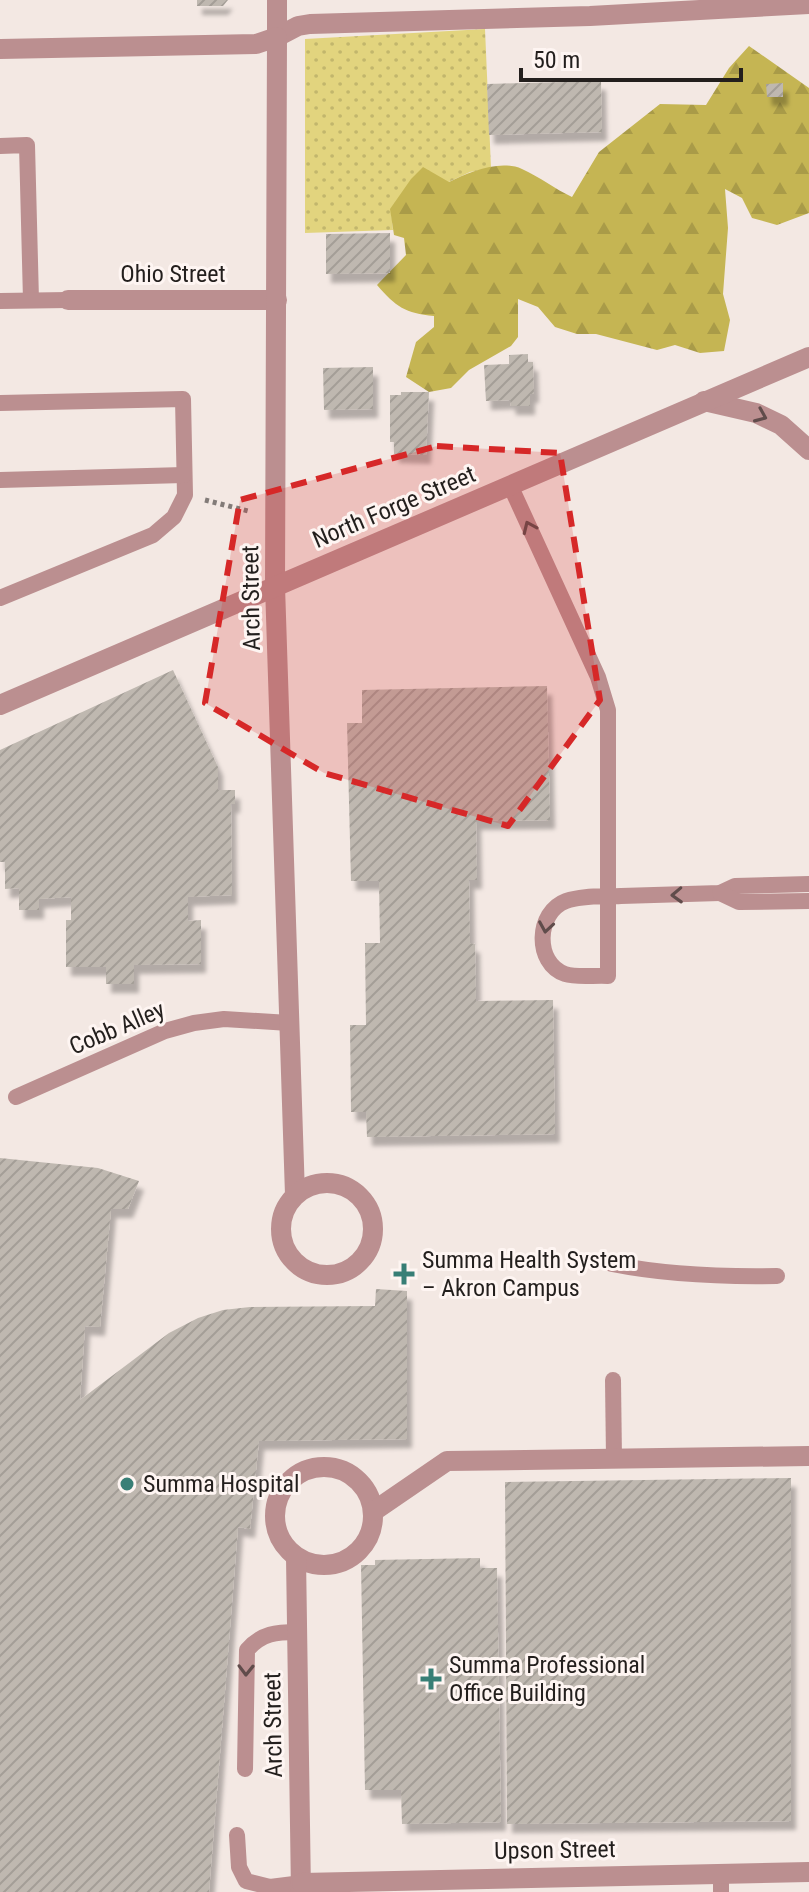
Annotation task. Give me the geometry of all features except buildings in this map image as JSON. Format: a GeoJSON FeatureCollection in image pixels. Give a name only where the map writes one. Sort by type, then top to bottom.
{"type":"FeatureCollection","features":[{"type":"Feature","properties":{"kind":"street","name":"Arch Street"},"geometry":{"type":"LineString","coordinates":[[277,0],[275,586],[295,1195],[285,1208],[281,1223],[282,1239],[287,1254],[312,1273],[328,1275],[343,1272],[357,1264],[367,1253],[373,1225],[361,1198],[350,1189],[321,1183],[295,1195]]}},
{"type":"Feature","properties":{"kind":"street"},"geometry":{"type":"LineString","coordinates":[[0,49],[256,44],[310,24],[590,16],[809,4]]}},
{"type":"Feature","properties":{"kind":"street","name":"Ohio Street"},"geometry":{"type":"LineString","coordinates":[[68,300],[277,300]]}},
{"type":"Feature","properties":{"kind":"street","name":"North Forge Street"},"geometry":{"type":"LineString","coordinates":[[0,705],[809,357]]}},
{"type":"Feature","properties":{"kind":"street"},"geometry":{"type":"LineString","coordinates":[[704,401],[756,413],[781,425],[809,450]]}},
{"type":"Feature","properties":{"kind":"street"},"geometry":{"type":"LineString","coordinates":[[296,1557],[311,1564],[327,1566],[343,1562],[356,1554],[367,1542],[373,1527],[374,1511],[447,1461],[809,1456]]}},
{"type":"Feature","properties":{"kind":"street","name":"Arch Street"},"geometry":{"type":"LineString","coordinates":[[301,1888],[296,1557],[277,1531],[275,1514],[282,1491],[299,1473],[315,1467],[331,1467],[347,1472],[370,1495],[374,1511]]}},
{"type":"Feature","properties":{"kind":"street","name":"Upson Street"},"geometry":{"type":"LineString","coordinates":[[301,1888],[721,1883],[809,1872]]}},
{"type":"Feature","properties":{"kind":"lane"},"geometry":{"type":"LineString","coordinates":[[0,146],[27,145],[31,300]]}},
{"type":"Feature","properties":{"kind":"lane"},"geometry":{"type":"LineString","coordinates":[[0,301],[68,300]]}},
{"type":"Feature","properties":{"kind":"lane"},"geometry":{"type":"LineString","coordinates":[[0,403],[183,399],[185,495],[174,517],[153,535],[0,598]]}},
{"type":"Feature","properties":{"kind":"lane"},"geometry":{"type":"LineString","coordinates":[[0,480],[184,475]]}},
{"type":"Feature","properties":{"kind":"lane"},"geometry":{"type":"LineString","coordinates":[[510,485],[598,677],[608,710],[607,897],[608,976],[566,974],[551,966],[544,950],[543,930],[548,913],[562,902],[579,897],[607,897],[720,893],[735,886],[809,884]]}},
{"type":"Feature","properties":{"kind":"lane"},"geometry":{"type":"LineString","coordinates":[[720,893],[739,902],[809,901]]}},
{"type":"Feature","properties":{"kind":"lane","name":"Cobb Alley"},"geometry":{"type":"LineString","coordinates":[[16,1097],[180,1027],[224,1019],[289,1023]]}},
{"type":"Feature","properties":{"kind":"lane"},"geometry":{"type":"LineString","coordinates":[[612,1264],[651,1272],[711,1277],[777,1276]]}},
{"type":"Feature","properties":{"kind":"lane"},"geometry":{"type":"LineString","coordinates":[[613,1380],[614,1459]]}},
{"type":"Feature","properties":{"kind":"lane"},"geometry":{"type":"LineString","coordinates":[[245,1769],[247,1650],[255,1640],[271,1633],[298,1632]]}},
{"type":"Feature","properties":{"kind":"lane"},"geometry":{"type":"LineString","coordinates":[[237,1835],[239,1867],[246,1881],[270,1887],[301,1888]]}},
{"type":"Feature","properties":{"kind":"path"},"geometry":{"type":"LineString","coordinates":[[185,495],[248,511]]}},
{"type":"Feature","properties":{"kind":"highlighted area"},"geometry":{"type":"Polygon","coordinates":[[[437,446],[560,453],[600,700],[508,826],[324,773],[205,703],[240,500],[437,446]]]}},
{"type":"Feature","properties":{"kind":"shaded area"},"geometry":{"type":"Polygon","coordinates":[[[485,29],[491,168],[470,172],[391,209],[393,230],[305,233],[305,39],[485,29]]]}},
{"type":"Feature","properties":{"kind":"green space"},"geometry":{"type":"Polygon","coordinates":[[[749,46],[809,88],[809,213],[777,225],[752,218],[742,198],[725,189],[728,228],[723,294],[730,320],[724,351],[700,353],[675,345],[657,350],[596,334],[577,334],[555,327],[538,307],[518,299],[518,337],[511,346],[469,370],[451,388],[429,392],[406,377],[416,342],[434,327],[434,316],[402,308],[377,285],[406,255],[404,238],[394,235],[390,209],[423,167],[449,182],[485,168],[513,166],[572,197],[599,152],[660,104],[706,105],[729,68],[749,46]]]}},
{"type":"Feature","properties":{"kind":"place","name":"Summa Health System – Akron Campus"},"geometry":{"type":"Point","coordinates":[404,1274]}},
{"type":"Feature","properties":{"kind":"place","name":"Summa Hospital"},"geometry":{"type":"Point","coordinates":[127,1484]}},
{"type":"Feature","properties":{"kind":"place","name":"Summa Professional Office Building"},"geometry":{"type":"Point","coordinates":[431,1679]}}]}
